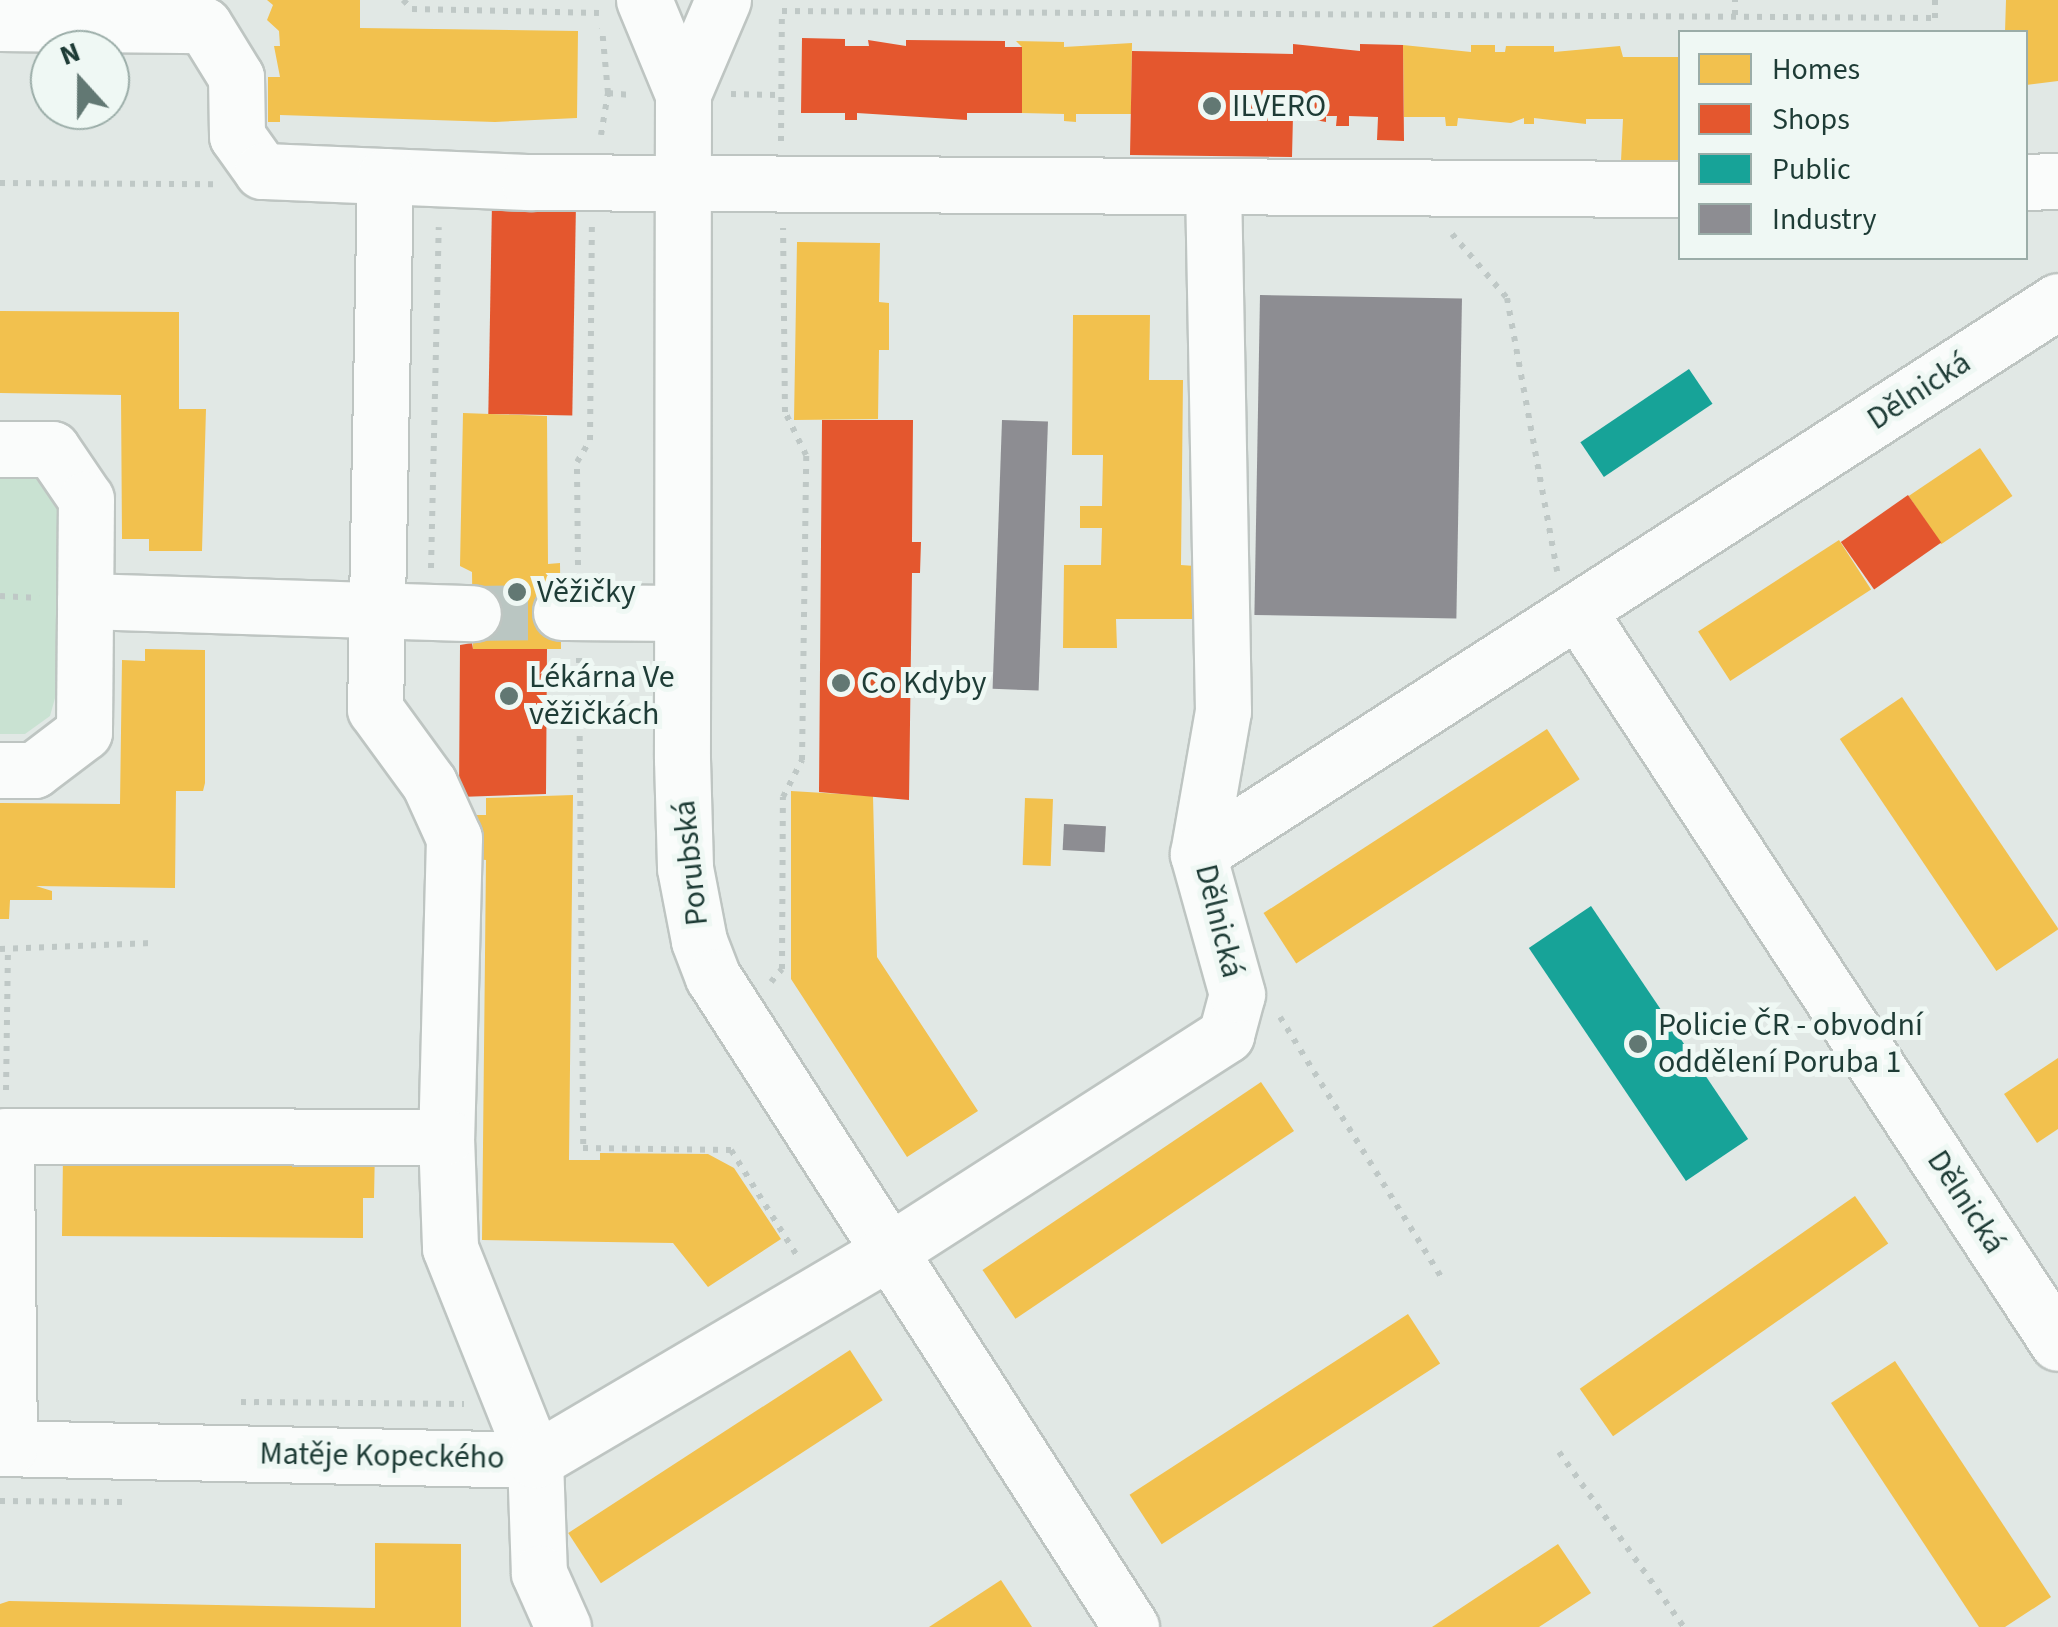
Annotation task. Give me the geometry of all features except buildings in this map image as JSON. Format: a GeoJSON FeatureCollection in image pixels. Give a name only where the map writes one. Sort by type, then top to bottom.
{"type":"FeatureCollection","features":[{"type":"Feature","properties":{"kind":"street","name":"Porubská"},"geometry":{"type":"LineString","coordinates":[[723,0],[682,183],[685,868],[699,941],[713,977],[1131,1627]]}},
{"type":"Feature","properties":{"kind":"street","name":"Porubská"},"geometry":{"type":"LineString","coordinates":[[622,7],[705,94]]}},
{"type":"Feature","properties":{"kind":"street"},"geometry":{"type":"LineString","coordinates":[[0,23],[204,24],[236,77],[237,136],[262,170],[488,181],[1678,189]]}},
{"type":"Feature","properties":{"kind":"street"},"geometry":{"type":"LineString","coordinates":[[385,176],[375,709],[430,782],[454,838],[446,1137],[450,1248],[535,1460],[538,1573],[531,1627]]}},
{"type":"Feature","properties":{"kind":"street"},"geometry":{"type":"LineString","coordinates":[[2028,182],[2058,181]]}},
{"type":"Feature","properties":{"kind":"street"},"geometry":{"type":"LineString","coordinates":[[1198,854],[1223,711],[1213,186]]}},
{"type":"Feature","properties":{"kind":"street","name":"Dělnická"},"geometry":{"type":"LineString","coordinates":[[888,1252],[1226,1034],[1237,994],[1198,854],[2058,301]]}},
{"type":"Feature","properties":{"kind":"street"},"geometry":{"type":"LineString","coordinates":[[0,449],[52,449],[86,499],[84,732],[34,770],[0,770]]}},
{"type":"Feature","properties":{"kind":"street"},"geometry":{"type":"LineString","coordinates":[[85,601],[380,594],[473,613]]}},
{"type":"Feature","properties":{"kind":"street","name":"Dělnická"},"geometry":{"type":"LineString","coordinates":[[1578,610],[2058,1342]]}},
{"type":"Feature","properties":{"kind":"street"},"geometry":{"type":"LineString","coordinates":[[570,612],[682,613]]}},
{"type":"Feature","properties":{"kind":"street"},"geometry":{"type":"LineString","coordinates":[[3,1466],[6,1136],[446,1137]]}},
{"type":"Feature","properties":{"kind":"street","name":"Matěje Kopeckého"},"geometry":{"type":"LineString","coordinates":[[3,1466],[535,1460],[888,1252]]}},
{"type":"Feature","properties":{"kind":"street"},"geometry":{"type":"LineString","coordinates":[[538,1573],[563,1627]]}},
{"type":"Feature","properties":{"kind":"path"},"geometry":{"type":"LineString","coordinates":[[403,0],[412,9],[622,7],[592,182],[590,440],[577,462],[570,612],[583,1148],[731,1150],[793,1242],[815,1294]]}},
{"type":"Feature","properties":{"kind":"path"},"geometry":{"type":"LineString","coordinates":[[1023,0],[1024,10]]}},
{"type":"Feature","properties":{"kind":"path"},"geometry":{"type":"LineString","coordinates":[[1392,0],[1392,13]]}},
{"type":"Feature","properties":{"kind":"path"},"geometry":{"type":"LineString","coordinates":[[1567,0],[1567,14]]}},
{"type":"Feature","properties":{"kind":"path"},"geometry":{"type":"LineString","coordinates":[[1734,16],[1735,0]]}},
{"type":"Feature","properties":{"kind":"path"},"geometry":{"type":"LineString","coordinates":[[766,994],[782,969],[784,797],[802,760],[806,456],[785,412],[782,11],[1935,18],[1936,0]]}},
{"type":"Feature","properties":{"kind":"path"},"geometry":{"type":"LineString","coordinates":[[705,94],[780,94]]}},
{"type":"Feature","properties":{"kind":"path"},"geometry":{"type":"LineString","coordinates":[[0,183],[211,186],[262,170]]}},
{"type":"Feature","properties":{"kind":"path"},"geometry":{"type":"LineString","coordinates":[[380,594],[431,577],[437,229],[488,181]]}},
{"type":"Feature","properties":{"kind":"path"},"geometry":{"type":"LineString","coordinates":[[1412,187],[1507,298],[1561,590],[1578,610]]}},
{"type":"Feature","properties":{"kind":"path"},"geometry":{"type":"LineString","coordinates":[[6,1136],[4,948],[152,942]]}},
{"type":"Feature","properties":{"kind":"path"},"geometry":{"type":"LineString","coordinates":[[1277,1012],[1442,1276]]}},
{"type":"Feature","properties":{"kind":"path"},"geometry":{"type":"LineString","coordinates":[[223,1402],[475,1404],[466,1388]]}},
{"type":"Feature","properties":{"kind":"path"},"geometry":{"type":"LineString","coordinates":[[1560,1452],[1684,1627]]}},
{"type":"Feature","properties":{"kind":"path"},"geometry":{"type":"LineString","coordinates":[[3,1466],[136,1502]]}},
{"type":"Feature","properties":{"kind":"green space"},"geometry":{"type":"Polygon","coordinates":[[[0,467],[27,468],[48,482],[57,503],[57,691],[50,716],[25,734],[0,734],[0,467]]]}},
{"type":"Feature","properties":{"kind":"tunnel"},"geometry":{"type":"LineString","coordinates":[[473,613],[561,612]]}},
{"type":"Feature","properties":{"kind":"place","name":"ILVERO"},"geometry":{"type":"Point","coordinates":[1212,106]}},
{"type":"Feature","properties":{"kind":"place","name":"Věžičky"},"geometry":{"type":"Point","coordinates":[517,592]}},
{"type":"Feature","properties":{"kind":"place","name":"Co Kdyby"},"geometry":{"type":"Point","coordinates":[841,683]}},
{"type":"Feature","properties":{"kind":"place","name":"Lékárna Ve věžičkách"},"geometry":{"type":"Point","coordinates":[509,696]}},
{"type":"Feature","properties":{"kind":"place","name":"Policie ČR - obvodní oddělení Poruba 1"},"geometry":{"type":"Point","coordinates":[1638,1044]}}]}
